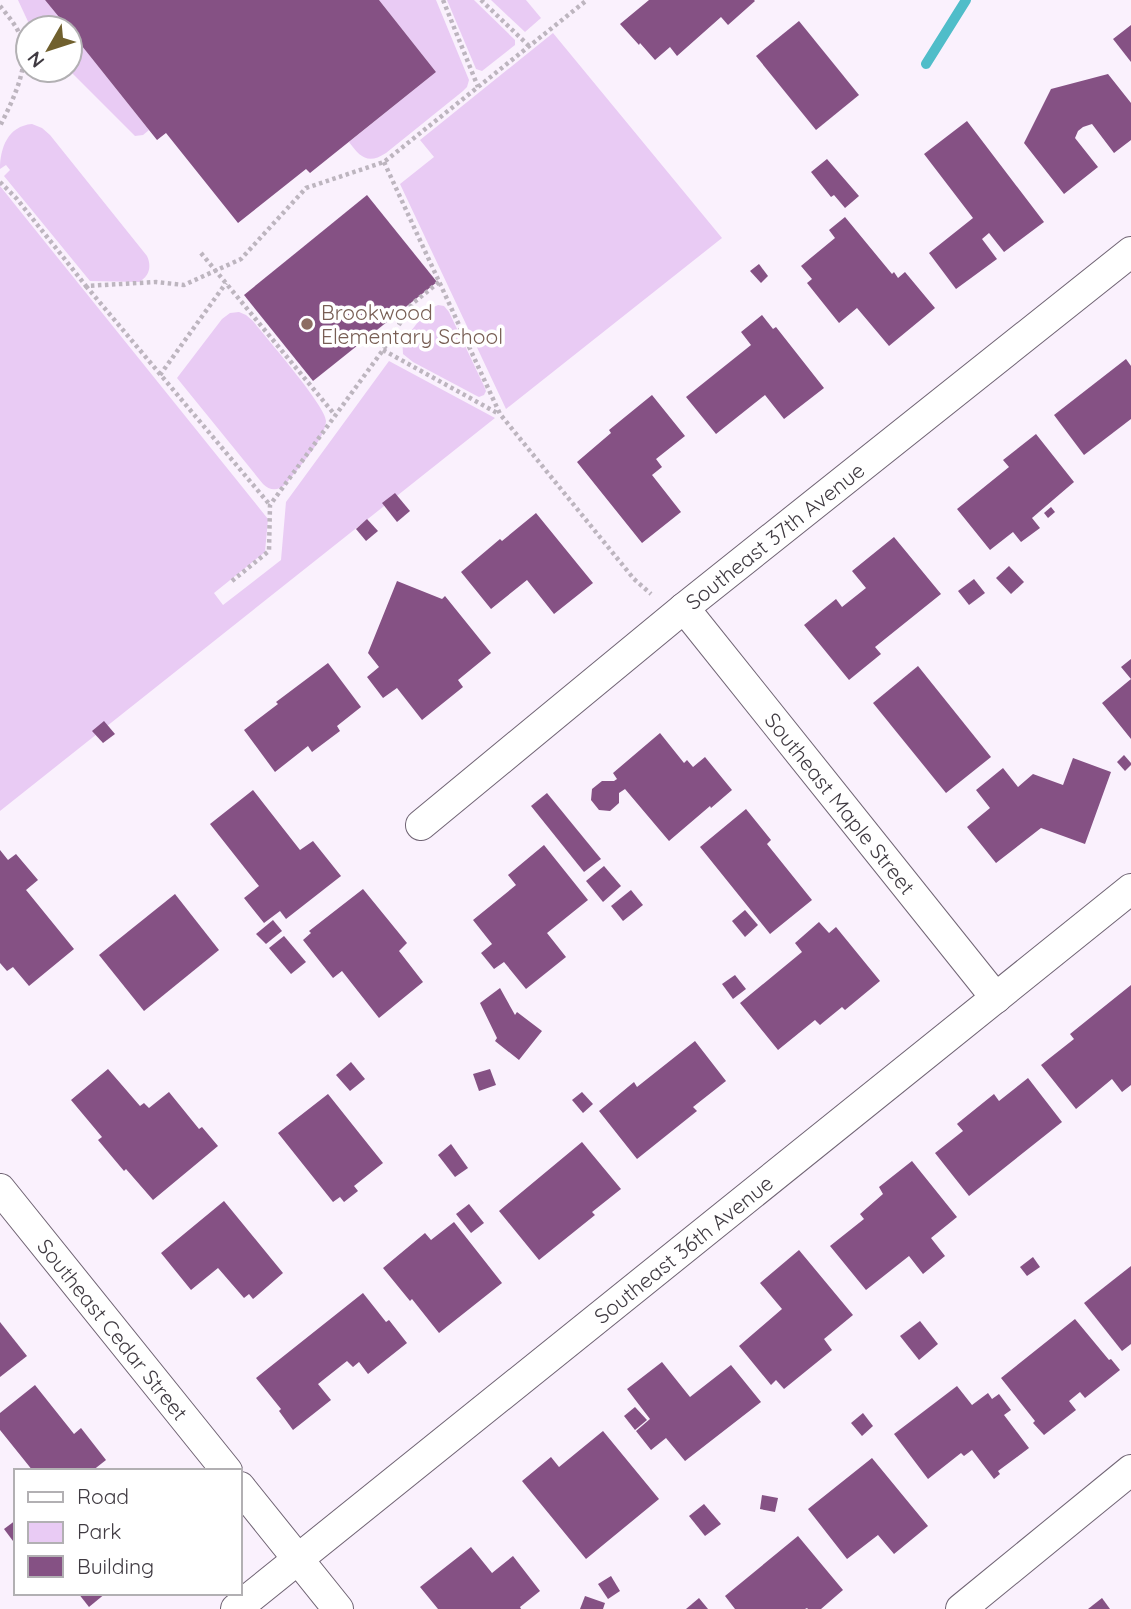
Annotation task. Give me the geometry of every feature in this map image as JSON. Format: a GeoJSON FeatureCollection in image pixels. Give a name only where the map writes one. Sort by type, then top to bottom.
{"type":"FeatureCollection","features":[{"type":"Feature","properties":{"kind":"street","name":"Southeast 37th Avenue"},"geometry":{"type":"LineString","coordinates":[[421,825],[684,608],[1131,252]]}},
{"type":"Feature","properties":{"kind":"street","name":"Southeast Maple Street"},"geometry":{"type":"LineString","coordinates":[[684,608],[996,998]]}},
{"type":"Feature","properties":{"kind":"street","name":"Southeast 36th Avenue"},"geometry":{"type":"LineString","coordinates":[[236,1609],[1131,889]]}},
{"type":"Feature","properties":{"kind":"street","name":"Southeast Cedar Street"},"geometry":{"type":"LineString","coordinates":[[0,1189],[224,1469]]}},
{"type":"Feature","properties":{"kind":"street"},"geometry":{"type":"LineString","coordinates":[[961,1609],[1131,1470]]}},
{"type":"Feature","properties":{"kind":"street"},"geometry":{"type":"LineString","coordinates":[[242,1490],[338,1609]]}},
{"type":"Feature","properties":{"kind":"path"},"geometry":{"type":"LineString","coordinates":[[443,0],[478,87]]}},
{"type":"Feature","properties":{"kind":"path"},"geometry":{"type":"LineString","coordinates":[[481,0],[529,46]]}},
{"type":"Feature","properties":{"kind":"path"},"geometry":{"type":"LineString","coordinates":[[86,286],[156,282],[184,285],[241,259],[306,188],[384,162],[587,0]]}},
{"type":"Feature","properties":{"kind":"path"},"geometry":{"type":"LineString","coordinates":[[0,126],[16,92],[24,56],[19,32],[1,9]]}},
{"type":"Feature","properties":{"kind":"path"},"geometry":{"type":"LineString","coordinates":[[384,162],[500,414],[634,579],[652,595],[684,608]]}},
{"type":"Feature","properties":{"kind":"path"},"geometry":{"type":"LineString","coordinates":[[0,182],[17,198],[86,286],[270,505]]}},
{"type":"Feature","properties":{"kind":"path"},"geometry":{"type":"LineString","coordinates":[[201,253],[335,415]]}},
{"type":"Feature","properties":{"kind":"path"},"geometry":{"type":"LineString","coordinates":[[232,581],[269,551],[270,505],[383,350],[412,304],[439,282]]}},
{"type":"Feature","properties":{"kind":"path"},"geometry":{"type":"LineString","coordinates":[[160,375],[226,283]]}},
{"type":"Feature","properties":{"kind":"path"},"geometry":{"type":"LineString","coordinates":[[383,350],[500,414]]}},
{"type":"Feature","properties":{"kind":"green space"},"geometry":{"type":"Polygon","coordinates":[[[18,0],[45,0],[56,14],[24,14],[18,0]]]}},
{"type":"Feature","properties":{"kind":"green space"},"geometry":{"type":"Polygon","coordinates":[[[379,0],[436,0],[469,80],[463,91],[386,153],[369,159],[357,152],[349,142],[436,72],[379,0]]]}},
{"type":"Feature","properties":{"kind":"green space"},"geometry":{"type":"Polygon","coordinates":[[[447,0],[474,0],[515,40],[515,45],[482,71],[476,69],[447,0]]]}},
{"type":"Feature","properties":{"kind":"green space"},"geometry":{"type":"Polygon","coordinates":[[[491,0],[526,0],[541,18],[525,32],[491,0]]]}},
{"type":"Feature","properties":{"kind":"green space"},"geometry":{"type":"Polygon","coordinates":[[[553,33],[722,238],[506,409],[400,184],[434,157],[420,140],[553,33]]]}},
{"type":"Feature","properties":{"kind":"green space"},"geometry":{"type":"Polygon","coordinates":[[[84,49],[149,130],[143,135],[135,136],[83,84],[84,49]]]}},
{"type":"Feature","properties":{"kind":"green space"},"geometry":{"type":"Polygon","coordinates":[[[32,124],[50,135],[147,256],[149,271],[139,282],[90,281],[4,176],[10,170],[6,165],[0,169],[7,139],[17,129],[32,124]]]}},
{"type":"Feature","properties":{"kind":"green space"},"geometry":{"type":"Polygon","coordinates":[[[0,186],[268,519],[265,552],[214,593],[223,605],[281,560],[286,502],[389,361],[495,418],[0,811],[0,186]]]}},
{"type":"Feature","properties":{"kind":"green space"},"geometry":{"type":"Polygon","coordinates":[[[438,305],[444,306],[449,312],[484,386],[484,395],[475,395],[403,354],[403,344],[410,333],[424,316],[438,305]]]}},
{"type":"Feature","properties":{"kind":"green space"},"geometry":{"type":"Polygon","coordinates":[[[239,312],[253,321],[294,371],[316,401],[326,421],[321,437],[310,454],[286,484],[277,489],[263,484],[177,378],[222,319],[230,313],[239,312]]]}},
{"type":"Feature","properties":{"kind":"building"},"geometry":{"type":"Polygon","coordinates":[[[45,0],[379,0],[436,72],[310,173],[306,169],[238,223],[166,133],[157,140],[84,49],[84,14],[56,14],[45,0]]]}},
{"type":"Feature","properties":{"kind":"building"},"geometry":{"type":"Polygon","coordinates":[[[649,0],[755,1],[728,25],[721,17],[677,56],[670,47],[655,60],[620,24],[649,0]]]}},
{"type":"Feature","properties":{"kind":"building"},"geometry":{"type":"Polygon","coordinates":[[[799,21],[859,95],[816,130],[756,56],[799,21]]]}},
{"type":"Feature","properties":{"kind":"building"},"geometry":{"type":"Polygon","coordinates":[[[1131,25],[1131,62],[1113,39],[1131,25]]]}},
{"type":"Feature","properties":{"kind":"building"},"geometry":{"type":"Polygon","coordinates":[[[1108,74],[1131,103],[1131,140],[1114,153],[1092,124],[1078,131],[1075,138],[1098,167],[1064,194],[1024,143],[1051,89],[1108,74]]]}},
{"type":"Feature","properties":{"kind":"building"},"geometry":{"type":"Polygon","coordinates":[[[967,121],[1044,222],[1004,252],[989,233],[982,239],[997,259],[956,289],[929,253],[973,218],[924,154],[967,121]]]}},
{"type":"Feature","properties":{"kind":"building"},"geometry":{"type":"Polygon","coordinates":[[[827,159],[859,196],[845,208],[834,195],[831,197],[811,172],[827,159]]]}},
{"type":"Feature","properties":{"kind":"building"},"geometry":{"type":"Polygon","coordinates":[[[367,195],[437,282],[313,381],[244,295],[367,195]]]}},
{"type":"Feature","properties":{"kind":"building"},"geometry":{"type":"Polygon","coordinates":[[[845,217],[892,274],[894,272],[898,278],[905,272],[935,308],[889,346],[857,308],[839,323],[807,283],[812,279],[801,266],[835,238],[829,230],[845,217]]]}},
{"type":"Feature","properties":{"kind":"building"},"geometry":{"type":"Polygon","coordinates":[[[759,264],[768,276],[761,283],[750,271],[759,264]]]}},
{"type":"Feature","properties":{"kind":"building"},"geometry":{"type":"Polygon","coordinates":[[[762,315],[773,329],[776,327],[824,388],[784,419],[765,395],[716,434],[686,397],[751,345],[741,332],[762,315]]]}},
{"type":"Feature","properties":{"kind":"building"},"geometry":{"type":"Polygon","coordinates":[[[1126,359],[1131,366],[1131,419],[1084,455],[1054,415],[1126,359]]]}},
{"type":"Feature","properties":{"kind":"building"},"geometry":{"type":"Polygon","coordinates":[[[652,395],[685,436],[656,459],[662,467],[652,475],[681,512],[642,543],[577,462],[611,433],[609,430],[652,395]]]}},
{"type":"Feature","properties":{"kind":"building"},"geometry":{"type":"Polygon","coordinates":[[[1036,434],[1074,482],[1032,518],[1040,528],[1021,542],[1013,532],[990,550],[957,509],[1009,467],[1003,460],[1036,434]]]}},
{"type":"Feature","properties":{"kind":"building"},"geometry":{"type":"Polygon","coordinates":[[[395,493],[410,511],[397,522],[382,503],[395,493]]]}},
{"type":"Feature","properties":{"kind":"building"},"geometry":{"type":"Polygon","coordinates":[[[1051,507],[1055,512],[1048,518],[1044,513],[1051,507]]]}},
{"type":"Feature","properties":{"kind":"building"},"geometry":{"type":"Polygon","coordinates":[[[536,513],[593,583],[554,614],[527,580],[491,609],[461,572],[536,513]]]}},
{"type":"Feature","properties":{"kind":"building"},"geometry":{"type":"Polygon","coordinates":[[[367,519],[378,531],[366,541],[356,529],[367,519]]]}},
{"type":"Feature","properties":{"kind":"building"},"geometry":{"type":"Polygon","coordinates":[[[894,537],[941,594],[875,647],[881,654],[849,680],[804,625],[836,599],[842,607],[866,588],[852,571],[894,537]]]}},
{"type":"Feature","properties":{"kind":"building"},"geometry":{"type":"Polygon","coordinates":[[[1009,566],[1024,582],[1011,594],[996,578],[1009,566]]]}},
{"type":"Feature","properties":{"kind":"building"},"geometry":{"type":"Polygon","coordinates":[[[974,579],[985,593],[969,605],[958,591],[974,579]]]}},
{"type":"Feature","properties":{"kind":"building"},"geometry":{"type":"Polygon","coordinates":[[[397,581],[442,599],[445,596],[491,653],[458,680],[463,687],[422,720],[397,688],[383,698],[367,677],[379,667],[368,653],[397,581]]]}},
{"type":"Feature","properties":{"kind":"building"},"geometry":{"type":"Polygon","coordinates":[[[1131,659],[1131,679],[1121,667],[1131,659]]]}},
{"type":"Feature","properties":{"kind":"building"},"geometry":{"type":"Polygon","coordinates":[[[328,663],[361,707],[337,726],[340,731],[312,752],[308,746],[275,772],[244,730],[328,663]]]}},
{"type":"Feature","properties":{"kind":"building"},"geometry":{"type":"Polygon","coordinates":[[[918,666],[991,757],[946,793],[873,703],[918,666]]]}},
{"type":"Feature","properties":{"kind":"building"},"geometry":{"type":"Polygon","coordinates":[[[1131,679],[1131,739],[1102,703],[1131,679]]]}},
{"type":"Feature","properties":{"kind":"building"},"geometry":{"type":"Polygon","coordinates":[[[104,721],[115,734],[103,743],[92,731],[104,721]]]}},
{"type":"Feature","properties":{"kind":"building"},"geometry":{"type":"Polygon","coordinates":[[[660,733],[684,763],[687,760],[693,767],[705,757],[732,790],[669,841],[625,789],[619,793],[619,803],[610,811],[599,810],[591,800],[592,789],[602,781],[617,779],[613,773],[660,733]]]}},
{"type":"Feature","properties":{"kind":"building"},"geometry":{"type":"Polygon","coordinates":[[[1124,755],[1131,763],[1125,771],[1117,762],[1124,755]]]}},
{"type":"Feature","properties":{"kind":"building"},"geometry":{"type":"Polygon","coordinates":[[[1073,758],[1111,772],[1085,844],[1041,828],[996,863],[967,827],[990,808],[976,790],[1003,768],[1018,787],[1033,774],[1063,785],[1073,758]]]}},
{"type":"Feature","properties":{"kind":"building"},"geometry":{"type":"Polygon","coordinates":[[[253,790],[300,850],[313,841],[341,876],[286,919],[280,911],[264,923],[244,898],[259,886],[210,824],[253,790]]]}},
{"type":"Feature","properties":{"kind":"building"},"geometry":{"type":"Polygon","coordinates":[[[547,793],[601,859],[584,872],[531,806],[547,793]]]}},
{"type":"Feature","properties":{"kind":"building"},"geometry":{"type":"Polygon","coordinates":[[[746,809],[771,840],[767,844],[812,900],[770,934],[700,847],[746,809]]]}},
{"type":"Feature","properties":{"kind":"building"},"geometry":{"type":"Polygon","coordinates":[[[544,845],[588,900],[547,933],[566,957],[526,989],[504,962],[494,969],[481,953],[492,944],[473,920],[516,885],[508,875],[544,845]]]}},
{"type":"Feature","properties":{"kind":"building"},"geometry":{"type":"Polygon","coordinates":[[[0,850],[8,860],[16,854],[38,880],[26,890],[74,949],[29,986],[13,967],[7,971],[0,963],[0,850]]]}},
{"type":"Feature","properties":{"kind":"building"},"geometry":{"type":"Polygon","coordinates":[[[604,866],[621,886],[603,902],[586,881],[604,866]]]}},
{"type":"Feature","properties":{"kind":"building"},"geometry":{"type":"Polygon","coordinates":[[[363,889],[407,943],[399,951],[423,982],[379,1018],[342,971],[333,978],[303,940],[311,933],[309,931],[363,889]]]}},
{"type":"Feature","properties":{"kind":"building"},"geometry":{"type":"Polygon","coordinates":[[[631,890],[643,905],[623,921],[611,906],[631,890]]]}},
{"type":"Feature","properties":{"kind":"building"},"geometry":{"type":"Polygon","coordinates":[[[175,894],[219,950],[144,1011],[99,955],[175,894]]]}},
{"type":"Feature","properties":{"kind":"building"},"geometry":{"type":"Polygon","coordinates":[[[745,910],[758,925],[745,937],[732,921],[745,910]]]}},
{"type":"Feature","properties":{"kind":"building"},"geometry":{"type":"Polygon","coordinates":[[[273,920],[282,931],[266,944],[256,934],[273,920]]]}},
{"type":"Feature","properties":{"kind":"building"},"geometry":{"type":"Polygon","coordinates":[[[819,922],[829,933],[836,927],[880,981],[845,1010],[842,1007],[820,1025],[815,1020],[778,1050],[740,1003],[802,952],[795,943],[819,922]]]}},
{"type":"Feature","properties":{"kind":"building"},"geometry":{"type":"Polygon","coordinates":[[[284,936],[306,962],[291,974],[269,948],[284,936]]]}},
{"type":"Feature","properties":{"kind":"building"},"geometry":{"type":"Polygon","coordinates":[[[735,975],[746,989],[733,999],[722,984],[735,975]]]}},
{"type":"Feature","properties":{"kind":"building"},"geometry":{"type":"Polygon","coordinates":[[[1131,985],[1131,1085],[1122,1092],[1112,1079],[1076,1109],[1041,1065],[1074,1039],[1070,1034],[1131,985]]]}},
{"type":"Feature","properties":{"kind":"building"},"geometry":{"type":"Polygon","coordinates":[[[500,988],[515,1015],[517,1012],[542,1031],[519,1060],[495,1041],[497,1038],[480,1003],[500,988]]]}},
{"type":"Feature","properties":{"kind":"building"},"geometry":{"type":"Polygon","coordinates":[[[695,1041],[726,1081],[693,1107],[697,1111],[637,1159],[599,1111],[634,1082],[637,1087],[695,1041]]]}},
{"type":"Feature","properties":{"kind":"building"},"geometry":{"type":"Polygon","coordinates":[[[351,1062],[365,1079],[350,1091],[336,1075],[351,1062]]]}},
{"type":"Feature","properties":{"kind":"building"},"geometry":{"type":"Polygon","coordinates":[[[108,1069],[140,1106],[144,1103],[149,1108],[169,1092],[199,1129],[202,1127],[218,1146],[153,1200],[98,1140],[102,1137],[71,1100],[108,1069]]]}},
{"type":"Feature","properties":{"kind":"building"},"geometry":{"type":"Polygon","coordinates":[[[490,1069],[496,1085],[479,1091],[473,1074],[490,1069]]]}},
{"type":"Feature","properties":{"kind":"building"},"geometry":{"type":"Polygon","coordinates":[[[1028,1078],[1062,1122],[969,1196],[935,1153],[963,1131],[958,1123],[994,1094],[999,1101],[1028,1078]]]}},
{"type":"Feature","properties":{"kind":"building"},"geometry":{"type":"Polygon","coordinates":[[[582,1092],[593,1104],[583,1113],[572,1100],[582,1092]]]}},
{"type":"Feature","properties":{"kind":"building"},"geometry":{"type":"Polygon","coordinates":[[[328,1094],[383,1163],[354,1186],[358,1191],[344,1202],[340,1197],[333,1202],[278,1133],[328,1094]]]}},
{"type":"Feature","properties":{"kind":"building"},"geometry":{"type":"Polygon","coordinates":[[[582,1142],[621,1189],[592,1212],[595,1215],[539,1260],[499,1211],[582,1142]]]}},
{"type":"Feature","properties":{"kind":"building"},"geometry":{"type":"Polygon","coordinates":[[[451,1144],[468,1168],[455,1177],[438,1155],[451,1144]]]}},
{"type":"Feature","properties":{"kind":"building"},"geometry":{"type":"Polygon","coordinates":[[[912,1161],[957,1217],[931,1238],[945,1256],[923,1274],[909,1256],[866,1290],[830,1246],[864,1219],[860,1214],[883,1194],[879,1187],[912,1161]]]}},
{"type":"Feature","properties":{"kind":"building"},"geometry":{"type":"Polygon","coordinates":[[[224,1201],[283,1273],[253,1299],[249,1294],[244,1298],[218,1268],[191,1290],[161,1253],[224,1201]]]}},
{"type":"Feature","properties":{"kind":"building"},"geometry":{"type":"Polygon","coordinates":[[[469,1204],[484,1223],[471,1233],[456,1214],[469,1204]]]}},
{"type":"Feature","properties":{"kind":"building"},"geometry":{"type":"Polygon","coordinates":[[[454,1222],[502,1283],[439,1333],[383,1268],[425,1233],[431,1240],[454,1222]]]}},
{"type":"Feature","properties":{"kind":"building"},"geometry":{"type":"Polygon","coordinates":[[[799,1250],[853,1315],[824,1339],[832,1350],[784,1389],[776,1380],[771,1385],[739,1346],[782,1309],[760,1283],[799,1250]]]}},
{"type":"Feature","properties":{"kind":"building"},"geometry":{"type":"Polygon","coordinates":[[[1033,1257],[1040,1267],[1027,1276],[1020,1267],[1033,1257]]]}},
{"type":"Feature","properties":{"kind":"building"},"geometry":{"type":"Polygon","coordinates":[[[1131,1266],[1131,1344],[1122,1351],[1084,1303],[1131,1266]]]}},
{"type":"Feature","properties":{"kind":"building"},"geometry":{"type":"Polygon","coordinates":[[[363,1293],[407,1343],[368,1374],[359,1362],[353,1367],[347,1361],[318,1384],[331,1400],[293,1430],[279,1411],[281,1409],[256,1378],[363,1293]]]}},
{"type":"Feature","properties":{"kind":"building"},"geometry":{"type":"Polygon","coordinates":[[[1075,1319],[1120,1370],[1085,1398],[1080,1392],[1069,1401],[1076,1410],[1044,1435],[1001,1378],[1075,1319]]]}},
{"type":"Feature","properties":{"kind":"building"},"geometry":{"type":"Polygon","coordinates":[[[920,1321],[938,1344],[919,1360],[900,1336],[920,1321]]]}},
{"type":"Feature","properties":{"kind":"building"},"geometry":{"type":"Polygon","coordinates":[[[0,1322],[27,1356],[0,1377],[0,1322]]]}},
{"type":"Feature","properties":{"kind":"building"},"geometry":{"type":"Polygon","coordinates":[[[662,1362],[690,1397],[731,1365],[761,1402],[685,1461],[666,1438],[651,1450],[636,1431],[650,1419],[627,1389],[662,1362]]]}},
{"type":"Feature","properties":{"kind":"building"},"geometry":{"type":"Polygon","coordinates":[[[35,1385],[74,1434],[81,1428],[106,1460],[95,1469],[31,1469],[0,1430],[0,1413],[35,1385]]]}},
{"type":"Feature","properties":{"kind":"building"},"geometry":{"type":"Polygon","coordinates":[[[957,1386],[972,1405],[988,1393],[992,1399],[999,1394],[1011,1410],[1004,1415],[1029,1448],[998,1471],[1000,1474],[994,1479],[972,1450],[964,1456],[961,1453],[928,1479],[894,1434],[957,1386]]]}},
{"type":"Feature","properties":{"kind":"building"},"geometry":{"type":"Polygon","coordinates":[[[635,1407],[647,1420],[635,1430],[624,1416],[635,1407]]]}},
{"type":"Feature","properties":{"kind":"building"},"geometry":{"type":"Polygon","coordinates":[[[863,1413],[873,1426],[862,1436],[851,1423],[863,1413]]]}},
{"type":"Feature","properties":{"kind":"building"},"geometry":{"type":"Polygon","coordinates":[[[603,1431],[659,1499],[586,1559],[522,1481],[551,1457],[559,1467],[603,1431]]]}},
{"type":"Feature","properties":{"kind":"building"},"geometry":{"type":"Polygon","coordinates":[[[872,1458],[928,1526],[894,1554],[878,1535],[847,1559],[808,1509],[872,1458]]]}},
{"type":"Feature","properties":{"kind":"building"},"geometry":{"type":"Polygon","coordinates":[[[762,1495],[778,1498],[775,1512],[760,1509],[762,1495]]]}},
{"type":"Feature","properties":{"kind":"building"},"geometry":{"type":"Polygon","coordinates":[[[704,1504],[721,1524],[705,1536],[689,1516],[704,1504]]]}},
{"type":"Feature","properties":{"kind":"building"},"geometry":{"type":"Polygon","coordinates":[[[14,1522],[14,1542],[4,1529],[14,1522]]]}},
{"type":"Feature","properties":{"kind":"building"},"geometry":{"type":"Polygon","coordinates":[[[798,1536],[843,1590],[821,1609],[735,1609],[725,1596],[798,1536]]]}},
{"type":"Feature","properties":{"kind":"building"},"geometry":{"type":"Polygon","coordinates":[[[471,1547],[492,1573],[513,1556],[540,1591],[520,1607],[521,1609],[438,1609],[420,1587],[471,1547]]]}},
{"type":"Feature","properties":{"kind":"building"},"geometry":{"type":"Polygon","coordinates":[[[611,1576],[620,1591],[608,1599],[598,1584],[611,1576]]]}},
{"type":"Feature","properties":{"kind":"building"},"geometry":{"type":"Polygon","coordinates":[[[80,1595],[104,1595],[89,1607],[80,1595]]]}},
{"type":"Feature","properties":{"kind":"building"},"geometry":{"type":"Polygon","coordinates":[[[585,1596],[605,1603],[603,1609],[580,1609],[585,1596]]]}},
{"type":"Feature","properties":{"kind":"building"},"geometry":{"type":"Polygon","coordinates":[[[699,1598],[708,1609],[686,1609],[699,1598]]]}},
{"type":"Feature","properties":{"kind":"building"},"geometry":{"type":"Polygon","coordinates":[[[1102,1598],[1110,1609],[1088,1609],[1102,1598]]]}},
{"type":"Feature","properties":{"kind":"waterway"},"geometry":{"type":"LineString","coordinates":[[926,64],[966,0]]}},
{"type":"Feature","properties":{"kind":"place","name":"Brookwood Elementary School"},"geometry":{"type":"Point","coordinates":[307,324]}}]}
